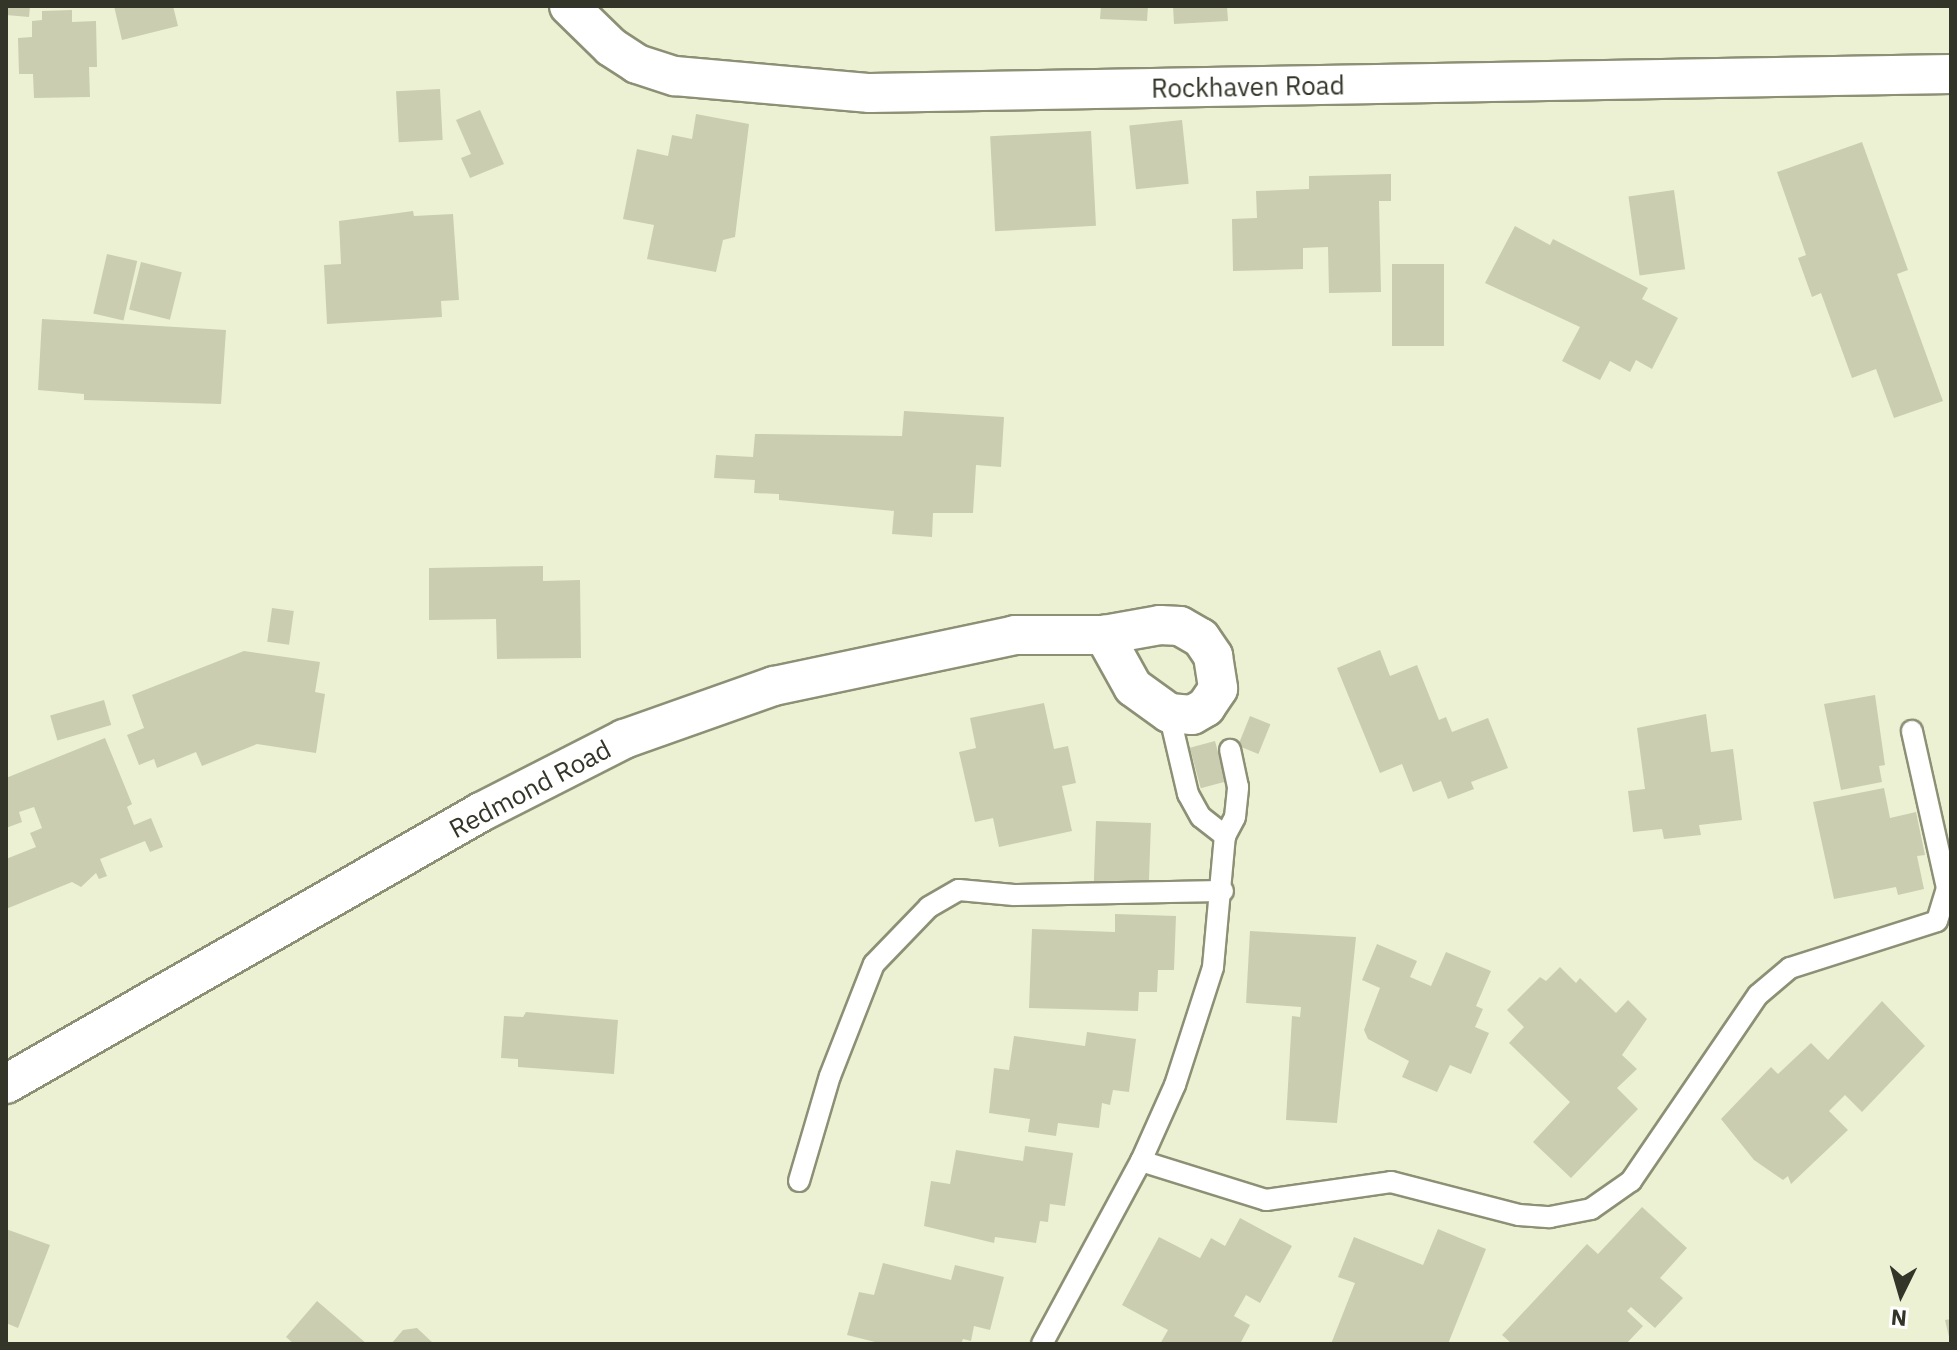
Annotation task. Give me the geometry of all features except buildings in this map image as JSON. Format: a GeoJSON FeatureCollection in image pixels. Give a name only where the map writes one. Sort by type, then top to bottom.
{"type":"FeatureCollection","features":[{"type":"Feature","properties":{"kind":"street","name":"Rockhaven Road"},"geometry":{"type":"LineString","coordinates":[[569,6],[611,47],[637,64],[675,76],[870,93],[1951,74]]}},
{"type":"Feature","properties":{"kind":"street","name":"Redmond Road"},"geometry":{"type":"LineString","coordinates":[[6,1084],[481,812],[624,739],[774,686],[1015,635],[1104,635],[1160,625],[1180,626],[1201,638],[1213,656],[1218,689],[1206,707],[1192,715],[1169,713]]}},
{"type":"Feature","properties":{"kind":"street"},"geometry":{"type":"LineString","coordinates":[[1104,635],[1133,687],[1169,713]]}},
{"type":"Feature","properties":{"kind":"lane"},"geometry":{"type":"LineString","coordinates":[[1169,713],[1188,794],[1201,817],[1225,836]]}},
{"type":"Feature","properties":{"kind":"lane"},"geometry":{"type":"LineString","coordinates":[[1141,1161],[1266,1200],[1391,1182],[1519,1215],[1550,1217],[1591,1209],[1631,1181],[1758,995],[1779,977],[1790,968],[1937,921],[1947,888],[1912,731]]}},
{"type":"Feature","properties":{"kind":"lane"},"geometry":{"type":"LineString","coordinates":[[1042,1344],[1141,1161],[1175,1085],[1213,967],[1223,891],[1225,836],[1235,817],[1238,787],[1230,750]]}},
{"type":"Feature","properties":{"kind":"lane"},"geometry":{"type":"LineString","coordinates":[[799,1181],[830,1076],[874,964],[929,907],[959,890],[1014,895],[1223,891]]}}]}
